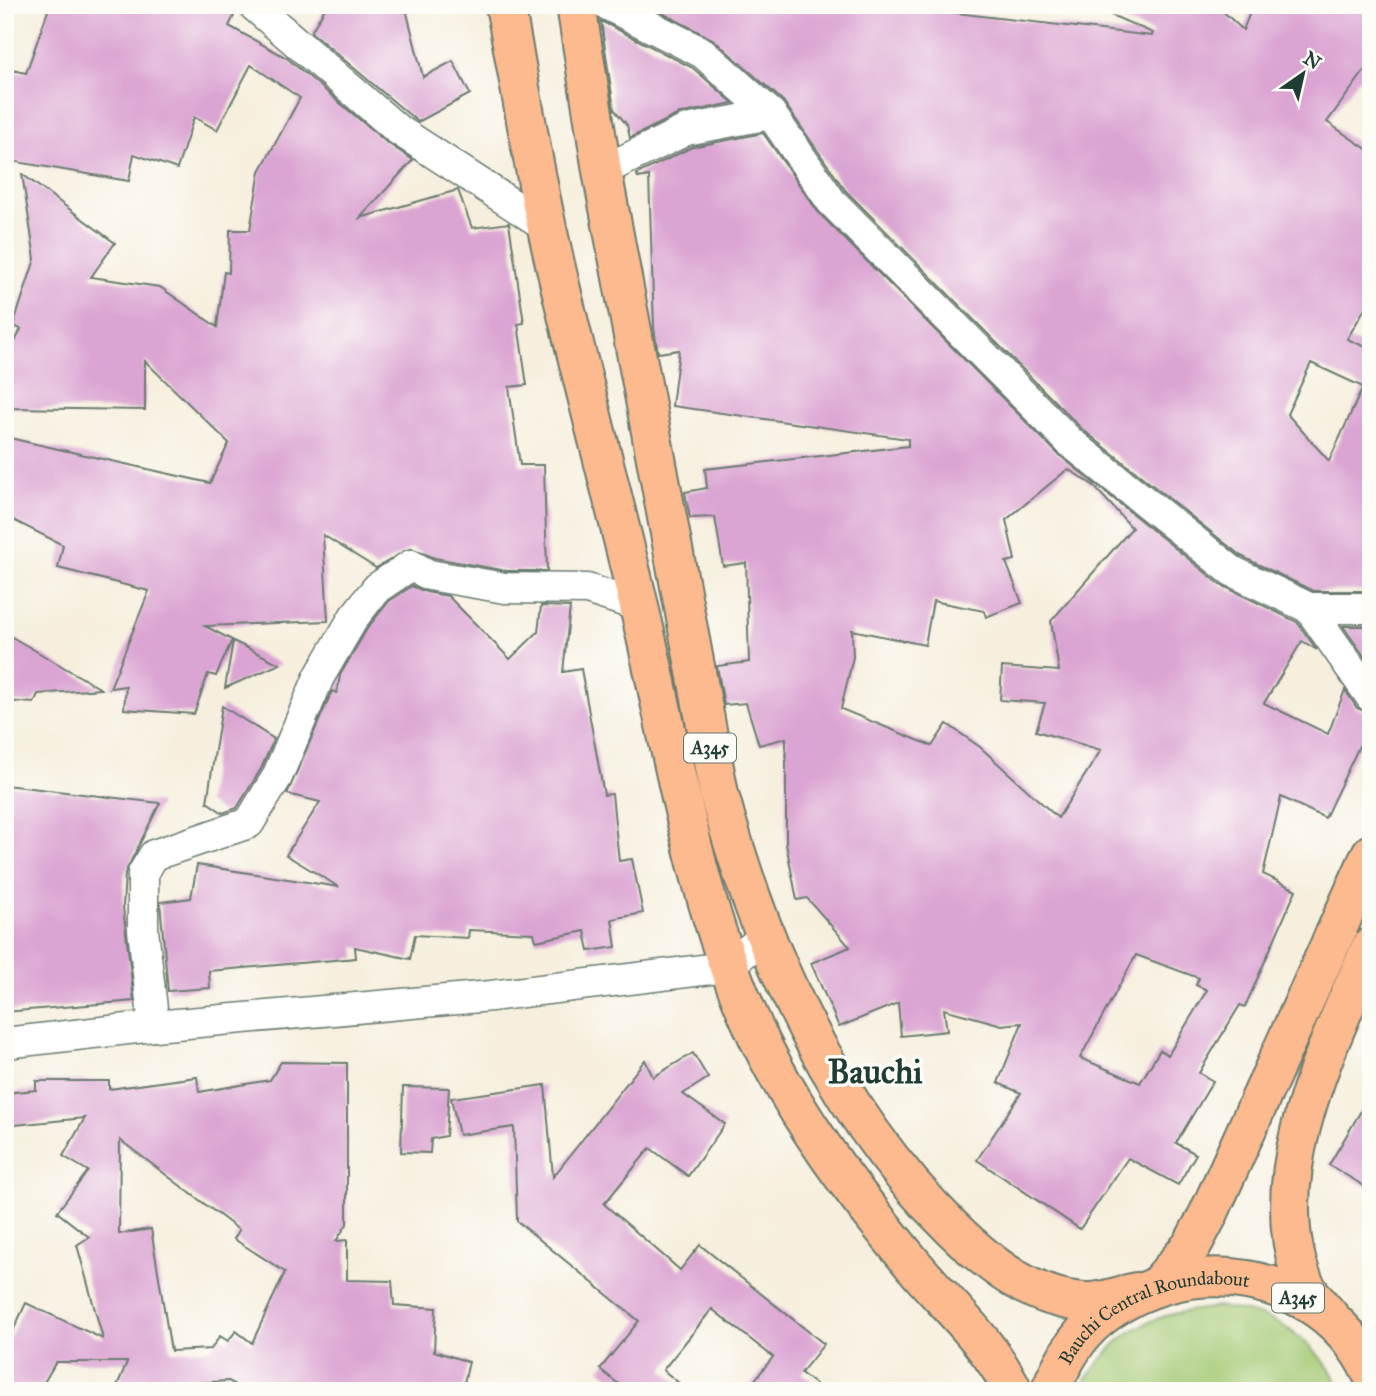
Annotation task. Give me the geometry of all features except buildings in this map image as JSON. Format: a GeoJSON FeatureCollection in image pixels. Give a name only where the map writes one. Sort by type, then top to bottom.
{"type":"FeatureCollection","features":[{"type":"Feature","properties":{"kind":"main road","name":"A345"},"geometry":{"type":"LineString","coordinates":[[505,5],[547,228],[639,606],[678,790],[703,890],[727,967],[759,1040],[806,1125],[862,1203],[994,1356],[1013,1391]]}},
{"type":"Feature","properties":{"kind":"main road","name":"A345"},"geometry":{"type":"LineString","coordinates":[[576,5],[603,171],[719,794],[738,867],[796,1006],[831,1074],[880,1146],[922,1197],[985,1259],[1023,1284],[1056,1297],[1087,1302],[1148,1288]]}},
{"type":"Feature","properties":{"kind":"main road"},"geometry":{"type":"LineString","coordinates":[[1148,1288],[1192,1245],[1208,1215],[1371,854]]}},
{"type":"Feature","properties":{"kind":"main road"},"geometry":{"type":"LineString","coordinates":[[1336,1325],[1305,1286],[1295,1256],[1290,1182],[1297,1142],[1313,1092],[1371,947]]}},
{"type":"Feature","properties":{"kind":"main road","name":"Bauchi Central Roundabout"},"geometry":{"type":"LineString","coordinates":[[1050,1391],[1063,1360],[1095,1321],[1148,1288],[1196,1277],[1234,1277],[1271,1286],[1306,1302],[1336,1325],[1370,1370]]}},
{"type":"Feature","properties":{"kind":"street"},"geometry":{"type":"LineString","coordinates":[[253,5],[397,129],[547,228]]}},
{"type":"Feature","properties":{"kind":"street"},"geometry":{"type":"LineString","coordinates":[[608,5],[703,53],[771,114],[831,201],[1070,442],[1232,571],[1308,608],[1371,608]]}},
{"type":"Feature","properties":{"kind":"street"},"geometry":{"type":"LineString","coordinates":[[603,171],[686,130],[771,114]]}},
{"type":"Feature","properties":{"kind":"street"},"geometry":{"type":"LineString","coordinates":[[153,1026],[144,930],[143,873],[153,855],[249,823],[277,777],[319,677],[354,617],[377,588],[411,565],[429,575],[505,588],[587,589],[639,606]]}},
{"type":"Feature","properties":{"kind":"street"},"geometry":{"type":"LineString","coordinates":[[1308,608],[1371,697]]}},
{"type":"Feature","properties":{"kind":"street"},"geometry":{"type":"LineString","coordinates":[[5,1043],[153,1026],[491,996],[727,967],[765,936]]}},
{"type":"Feature","properties":{"kind":"green space"},"geometry":{"type":"Polygon","coordinates":[[[1222,1307],[1259,1315],[1288,1329],[1320,1357],[1341,1391],[1079,1391],[1108,1352],[1122,1338],[1138,1328],[1174,1314],[1222,1307]]]}},
{"type":"Feature","properties":{"kind":"district","name":"Bauchi"},"geometry":{"type":"Point","coordinates":[875,1072]}}]}
